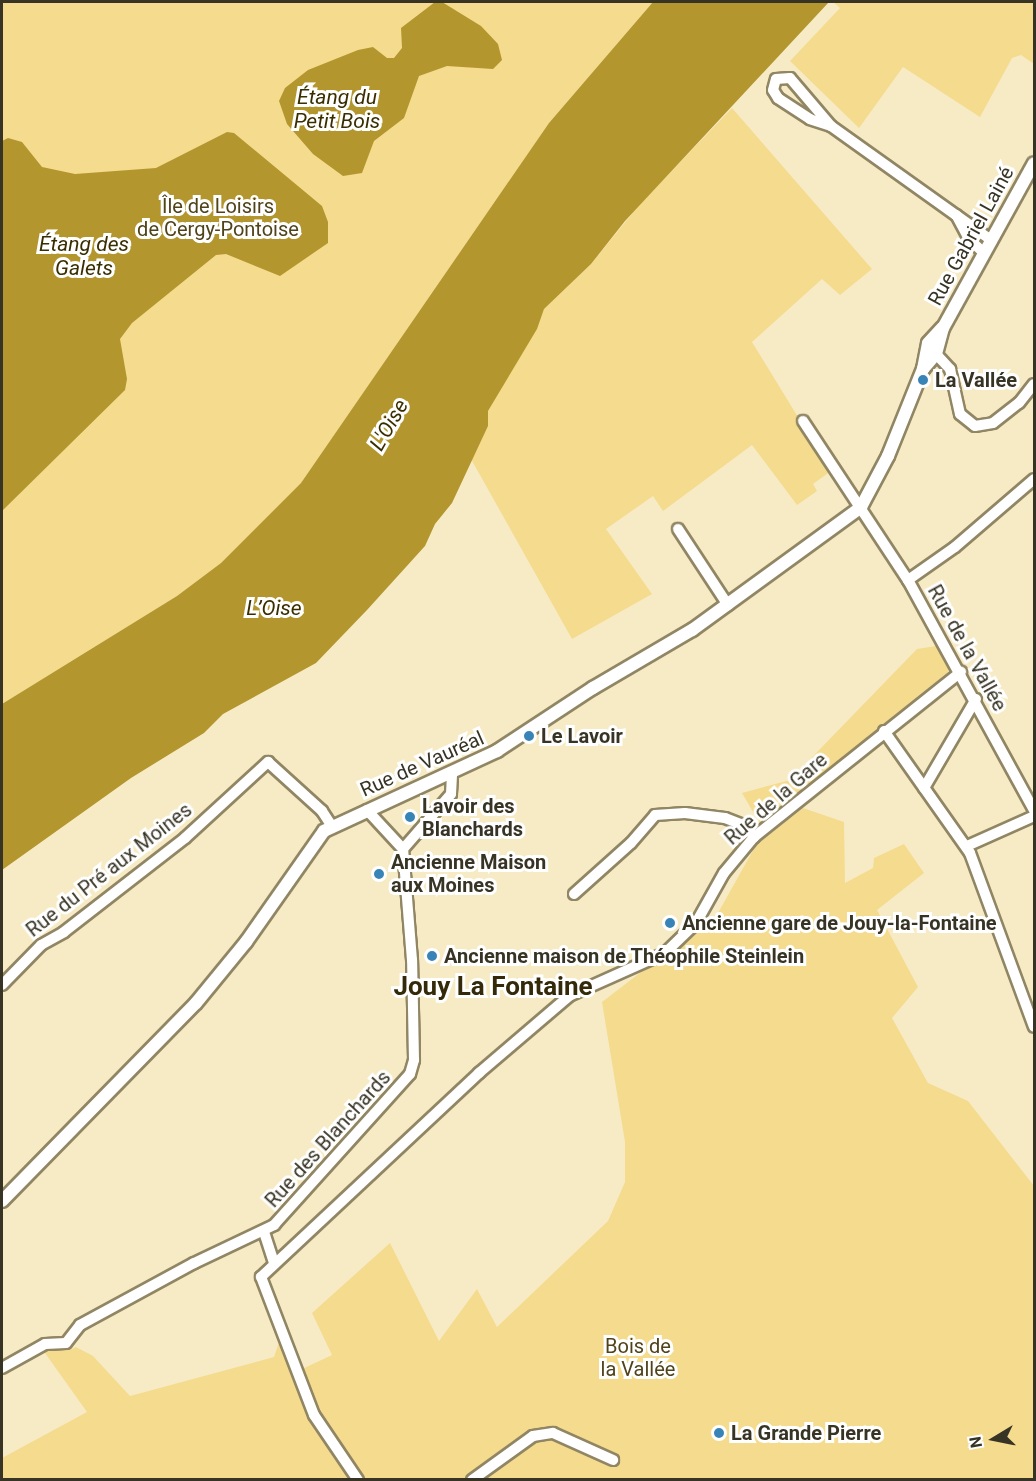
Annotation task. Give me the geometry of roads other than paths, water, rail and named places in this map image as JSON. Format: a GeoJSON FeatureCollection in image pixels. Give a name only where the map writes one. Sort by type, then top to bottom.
{"type":"FeatureCollection","features":[{"type":"Feature","properties":{"kind":"street"},"geometry":{"type":"LineString","coordinates":[[831,126],[810,119],[778,98],[774,90],[776,79],[790,78],[831,126],[991,240]]}},
{"type":"Feature","properties":{"kind":"street","name":"Rue Gabriel Lainé"},"geometry":{"type":"LineString","coordinates":[[923,369],[936,354],[943,328],[1035,163]]}},
{"type":"Feature","properties":{"kind":"street"},"geometry":{"type":"LineString","coordinates":[[956,215],[969,239],[984,253]]}},
{"type":"Feature","properties":{"kind":"street","name":"Rue Gabriel Lainé"},"geometry":{"type":"LineString","coordinates":[[861,507],[888,456],[923,369],[927,343],[943,328]]}},
{"type":"Feature","properties":{"kind":"street"},"geometry":{"type":"LineString","coordinates":[[936,354],[950,369],[960,414],[975,426],[993,423],[1019,403],[1035,384]]}},
{"type":"Feature","properties":{"kind":"street","name":"Rue de la Vallée"},"geometry":{"type":"LineString","coordinates":[[803,421],[908,580],[976,699],[1035,810]]}},
{"type":"Feature","properties":{"kind":"street"},"geometry":{"type":"LineString","coordinates":[[908,580],[955,547],[1034,478]]}},
{"type":"Feature","properties":{"kind":"street","name":"Rue de Vauréal"},"geometry":{"type":"LineString","coordinates":[[331,825],[498,751],[728,605],[861,507]]}},
{"type":"Feature","properties":{"kind":"street"},"geometry":{"type":"LineString","coordinates":[[678,529],[728,605]]}},
{"type":"Feature","properties":{"kind":"street","name":"Rue de la Gare"},"geometry":{"type":"LineString","coordinates":[[358,1479],[314,1415],[261,1277],[479,1073],[569,996],[665,953],[696,923],[724,873],[754,837],[884,731],[961,672]]}},
{"type":"Feature","properties":{"kind":"street"},"geometry":{"type":"LineString","coordinates":[[924,788],[976,699]]}},
{"type":"Feature","properties":{"kind":"street"},"geometry":{"type":"LineString","coordinates":[[884,731],[967,846],[1035,1027]]}},
{"type":"Feature","properties":{"kind":"street","name":"Rue du Pré aux Moines"},"geometry":{"type":"LineString","coordinates":[[2,985],[41,945],[64,932],[185,838],[268,762],[322,811],[331,825]]}},
{"type":"Feature","properties":{"kind":"street"},"geometry":{"type":"LineString","coordinates":[[367,810],[404,849],[451,794],[452,772]]}},
{"type":"Feature","properties":{"kind":"street"},"geometry":{"type":"LineString","coordinates":[[574,894],[631,843],[655,814],[685,813],[725,818],[746,826],[754,837]]}},
{"type":"Feature","properties":{"kind":"street"},"geometry":{"type":"LineString","coordinates":[[967,846],[1035,816]]}},
{"type":"Feature","properties":{"kind":"street"},"geometry":{"type":"LineString","coordinates":[[2,1202],[196,1003],[331,825]]}},
{"type":"Feature","properties":{"kind":"street","name":"Rue des Blanchards"},"geometry":{"type":"LineString","coordinates":[[2,1368],[45,1344],[66,1343],[80,1325],[165,1278],[264,1232],[299,1201],[413,1066],[411,950],[404,849]]}},
{"type":"Feature","properties":{"kind":"street","name":"Rue des Blanchards"},"geometry":{"type":"LineString","coordinates":[[264,1232],[274,1263]]}},
{"type":"Feature","properties":{"kind":"street"},"geometry":{"type":"LineString","coordinates":[[472,1479],[533,1436],[553,1432],[613,1460]]}},
{"type":"Feature","properties":{"kind":"water","name":"Étang du Petit Bois"},"geometry":{"type":"Polygon","coordinates":[[[435,2],[442,2],[481,26],[498,44],[502,60],[493,69],[447,66],[419,76],[404,118],[374,141],[362,173],[343,176],[313,154],[287,124],[279,101],[285,88],[308,70],[358,50],[373,47],[387,58],[394,58],[402,48],[401,28],[435,2]]]}},
{"type":"Feature","properties":{"kind":"water","name":"L’Oise"},"geometry":{"type":"Polygon","coordinates":[[[653,2],[829,2],[625,221],[591,264],[544,309],[537,329],[488,411],[488,426],[452,503],[435,524],[425,546],[367,610],[316,663],[223,714],[204,733],[131,778],[2,870],[2,704],[177,596],[221,563],[301,483],[549,123],[653,2]]]}},
{"type":"Feature","properties":{"kind":"water","name":"Étang des Galets"},"geometry":{"type":"Polygon","coordinates":[[[227,132],[234,133],[322,206],[328,222],[328,243],[280,276],[226,254],[216,255],[132,323],[120,339],[127,379],[125,390],[2,511],[2,141],[8,138],[22,142],[42,167],[75,174],[156,168],[227,132]]]}},
{"type":"Feature","properties":{"kind":"place","name":"La Vallée"},"geometry":{"type":"Point","coordinates":[923,380]}},
{"type":"Feature","properties":{"kind":"place","name":"Le Lavoir"},"geometry":{"type":"Point","coordinates":[529,736]}},
{"type":"Feature","properties":{"kind":"place","name":"Lavoir des Blanchards"},"geometry":{"type":"Point","coordinates":[410,817]}},
{"type":"Feature","properties":{"kind":"place","name":"Ancienne Maison aux Moines"},"geometry":{"type":"Point","coordinates":[379,874]}},
{"type":"Feature","properties":{"kind":"place","name":"Ancienne gare de Jouy-la-Fontaine"},"geometry":{"type":"Point","coordinates":[670,923]}},
{"type":"Feature","properties":{"kind":"place","name":"Ancienne maison de Théophile Steinlein"},"geometry":{"type":"Point","coordinates":[432,956]}},
{"type":"Feature","properties":{"kind":"place","name":"La Grande Pierre"},"geometry":{"type":"Point","coordinates":[719,1433]}},
{"type":"Feature","properties":{"kind":"district","name":"Jouy La Fontaine"},"geometry":{"type":"Point","coordinates":[493,987]}},
{"type":"Feature","properties":{"kind":"park label","name":"Île de Loisirs de Cergy-Pontoise"},"geometry":{"type":"Point","coordinates":[218,218]}},
{"type":"Feature","properties":{"kind":"park label","name":"Bois de la Vallée"},"geometry":{"type":"Point","coordinates":[638,1358]}},
{"type":"Feature","properties":{"kind":"water label","name":"L'Oise"},"geometry":{"type":"Point","coordinates":[389,425]}}]}
